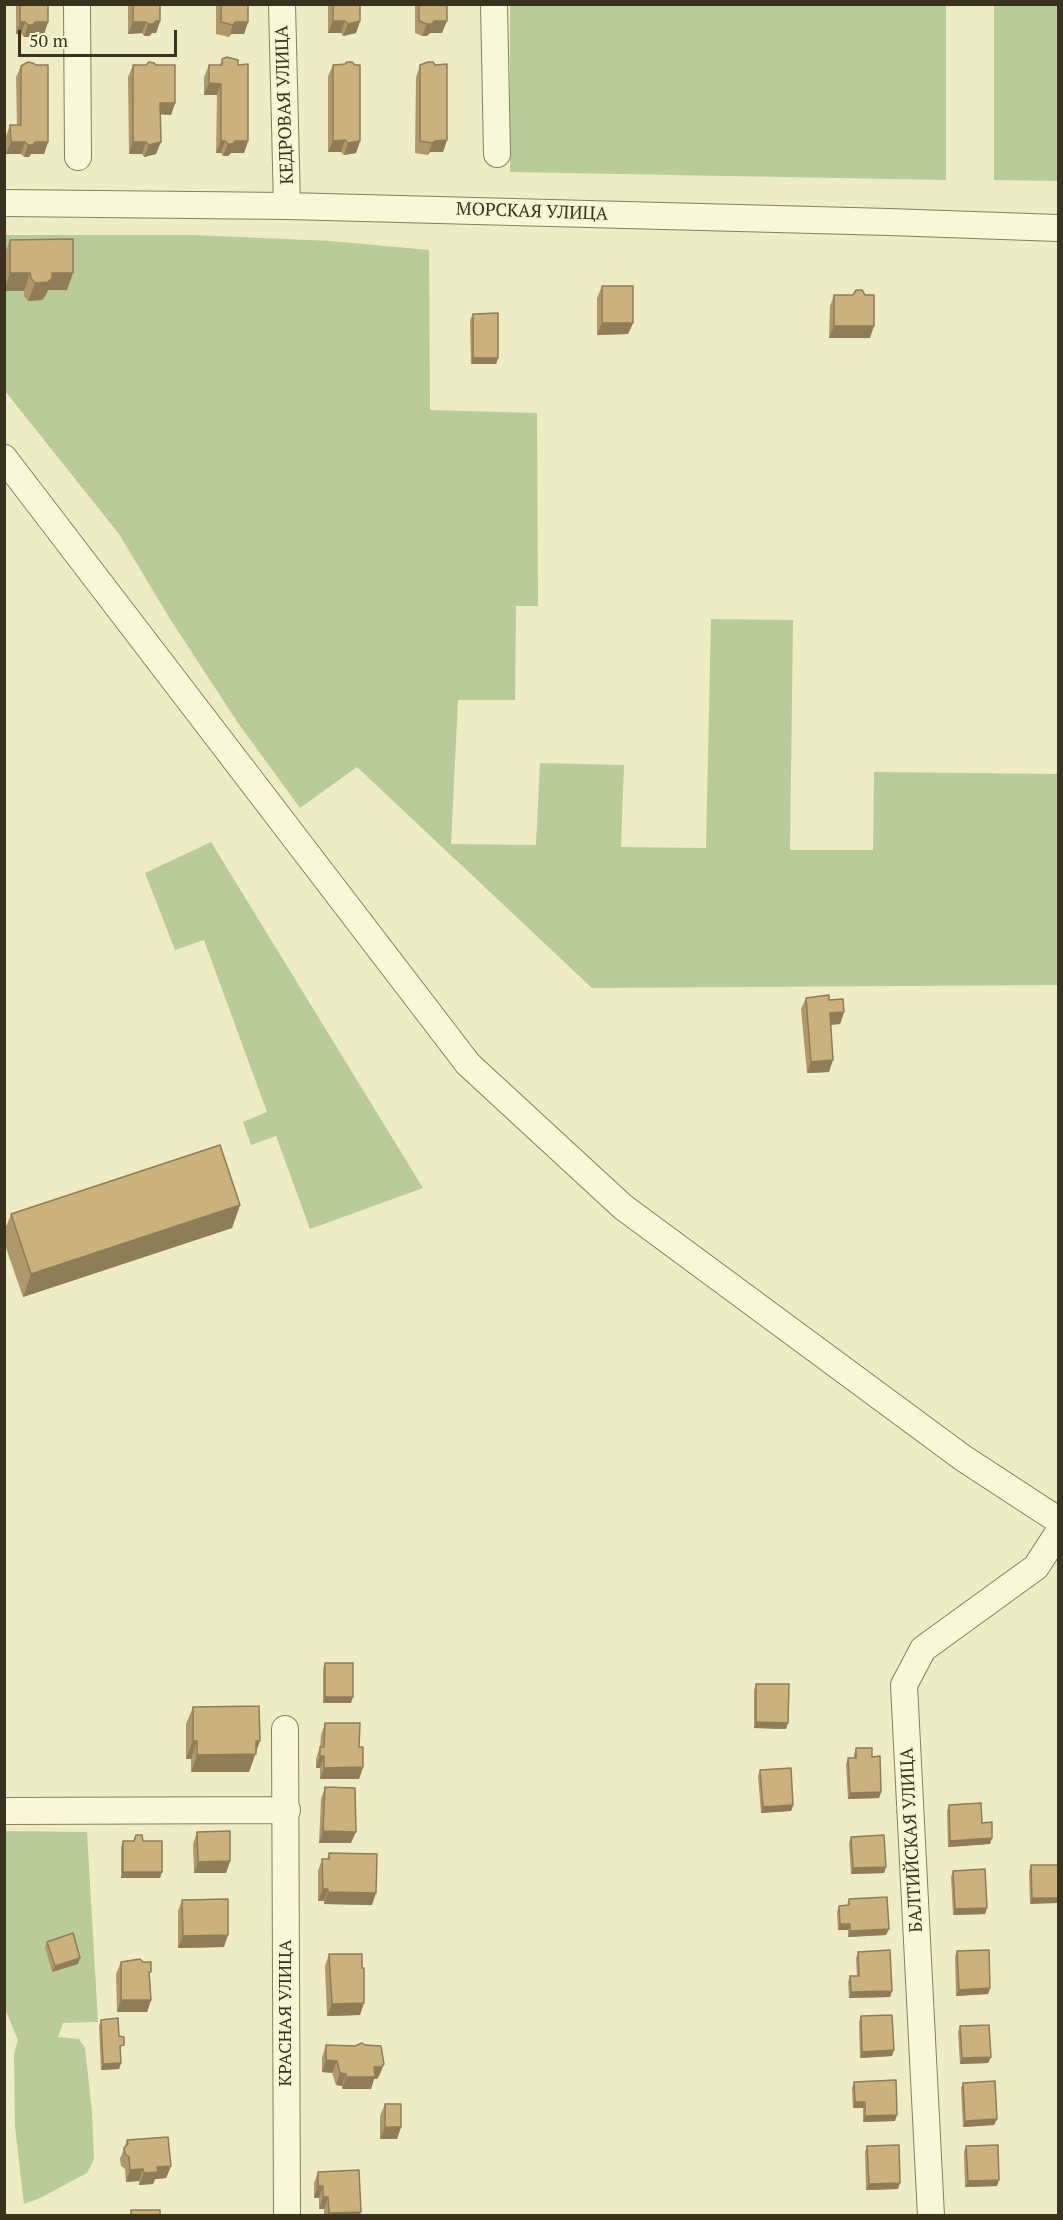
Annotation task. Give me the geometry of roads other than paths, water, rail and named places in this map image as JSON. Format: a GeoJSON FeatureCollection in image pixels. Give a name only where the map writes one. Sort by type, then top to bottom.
{"type":"FeatureCollection","features":[{"type":"Feature","properties":{"kind":"street"},"geometry":{"type":"LineString","coordinates":[[77,4],[78,157]]}},
{"type":"Feature","properties":{"kind":"street","name":"КЕДРОВАЯ УЛИЦА"},"geometry":{"type":"LineString","coordinates":[[282,4],[287,206]]}},
{"type":"Feature","properties":{"kind":"street"},"geometry":{"type":"LineString","coordinates":[[494,4],[497,154]]}},
{"type":"Feature","properties":{"kind":"street","name":"МОРСКАЯ УЛИЦА"},"geometry":{"type":"LineString","coordinates":[[4,203],[287,206],[854,220],[1059,228]]}},
{"type":"Feature","properties":{"kind":"street"},"geometry":{"type":"LineString","coordinates":[[4,458],[468,1064],[623,1207],[963,1458],[1059,1520]]}},
{"type":"Feature","properties":{"kind":"street","name":"БАЛТИЙСКАЯ УЛИЦА"},"geometry":{"type":"LineString","coordinates":[[931,2216],[904,1685],[923,1649],[1035,1567],[1059,1533]]}},
{"type":"Feature","properties":{"kind":"street","name":"КРАСНАЯ УЛИЦА"},"geometry":{"type":"LineString","coordinates":[[285,1729],[287,2216]]}},
{"type":"Feature","properties":{"kind":"street"},"geometry":{"type":"LineString","coordinates":[[4,1811],[287,1810]]}}]}
